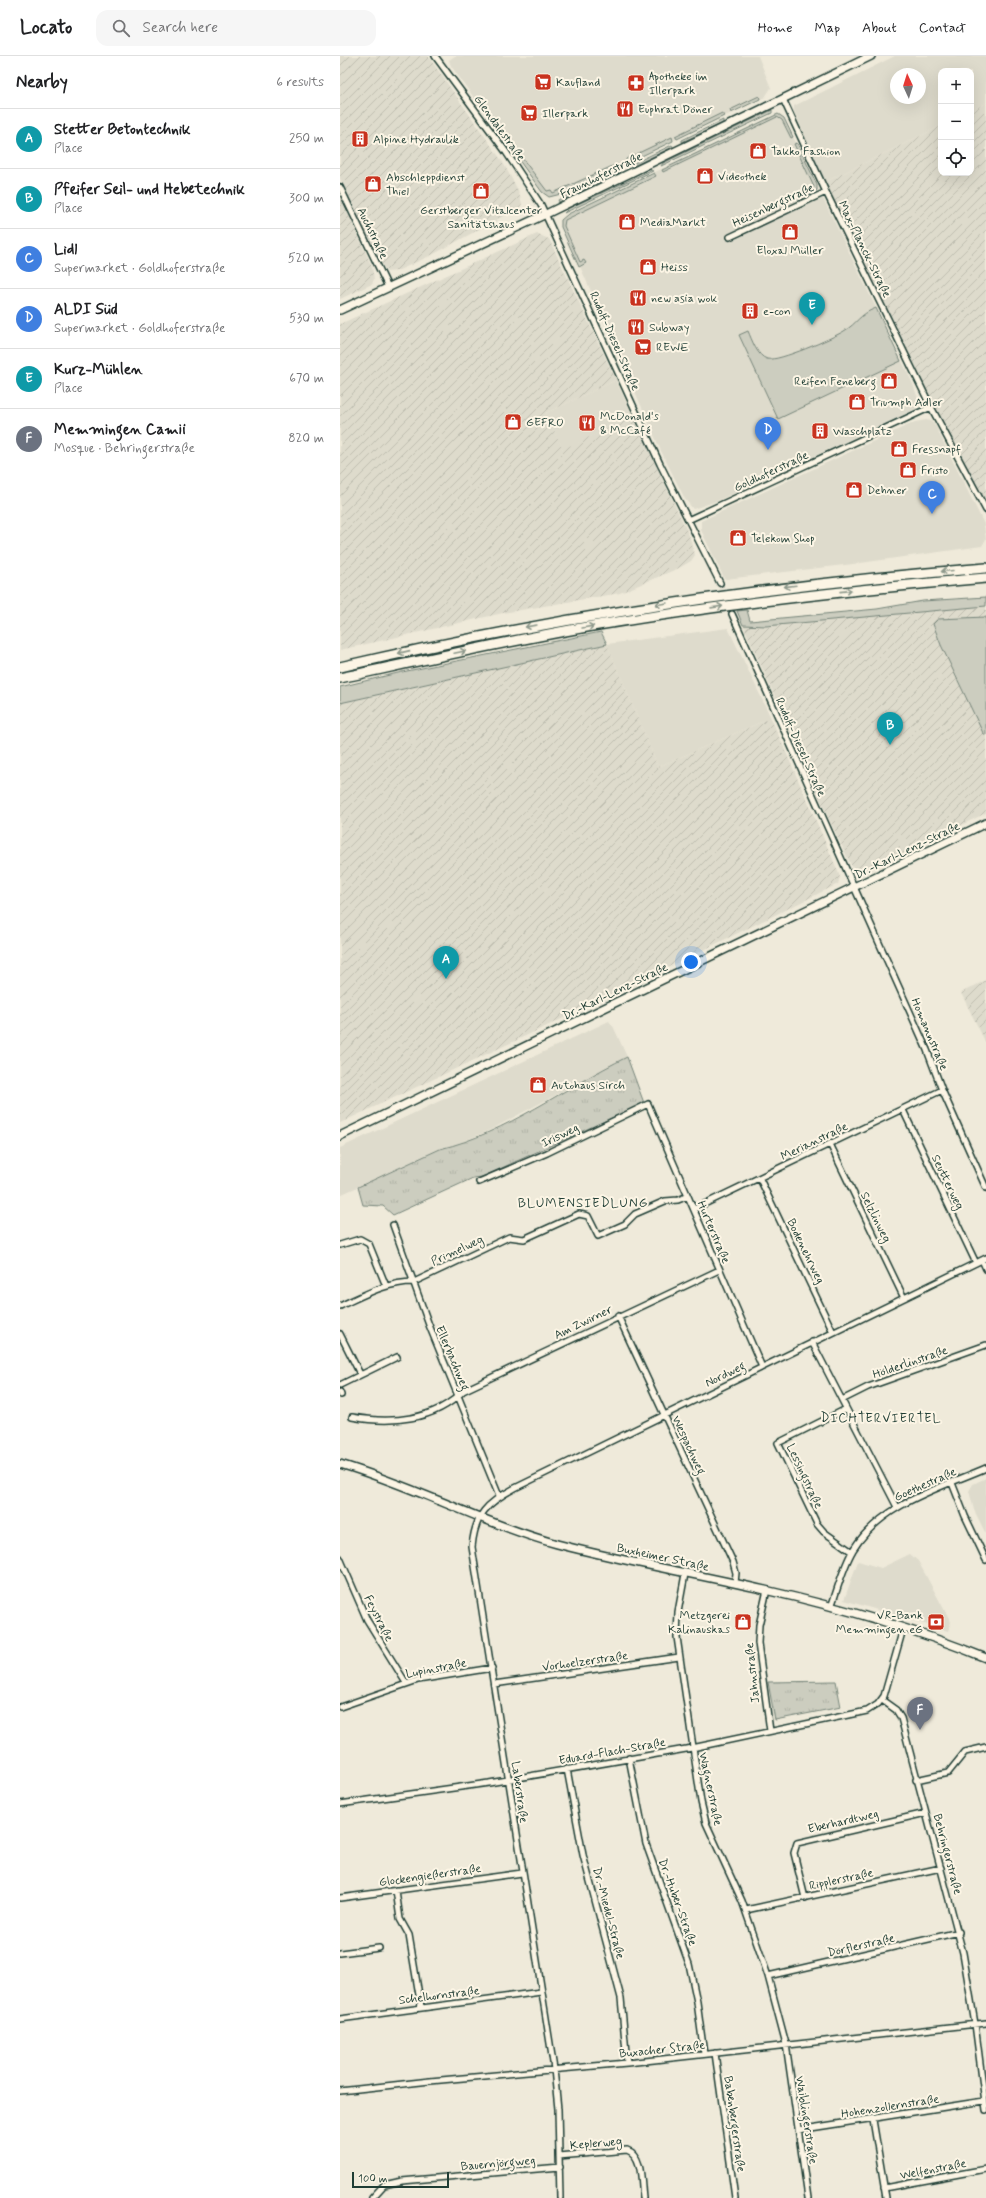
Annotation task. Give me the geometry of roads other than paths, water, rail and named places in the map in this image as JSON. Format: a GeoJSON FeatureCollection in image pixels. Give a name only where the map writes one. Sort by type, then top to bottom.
{"type":"FeatureCollection","features":[{"type":"Feature","properties":{"kind":"highway"},"geometry":{"type":"LineString","coordinates":[[340,667],[521,628],[694,599],[794,586],[986,568]]}},
{"type":"Feature","properties":{"kind":"highway"},"geometry":{"type":"LineString","coordinates":[[340,678],[550,634],[702,608],[810,595],[986,578]]}},
{"type":"Feature","properties":{"kind":"street","name":"Glendalestraße"},"geometry":{"type":"LineString","coordinates":[[435,56],[506,152],[546,214]]}},
{"type":"Feature","properties":{"kind":"street","name":"Fraunhoferstraße"},"geometry":{"type":"LineString","coordinates":[[340,310],[546,214],[870,56]]}},
{"type":"Feature","properties":{"kind":"street","name":"Max-Planck-Straße"},"geometry":{"type":"LineString","coordinates":[[783,99],[826,192],[931,407]]}},
{"type":"Feature","properties":{"kind":"street","name":"Auchstraße"},"geometry":{"type":"LineString","coordinates":[[340,187],[388,287]]}},
{"type":"Feature","properties":{"kind":"street","name":"Heisenbergstraße"},"geometry":{"type":"LineString","coordinates":[[730,237],[826,192]]}},
{"type":"Feature","properties":{"kind":"street","name":"Rudolf-Diesel-Straße"},"geometry":{"type":"LineString","coordinates":[[546,214],[650,443],[720,583]]}},
{"type":"Feature","properties":{"kind":"street"},"geometry":{"type":"LineString","coordinates":[[931,407],[986,510]]}},
{"type":"Feature","properties":{"kind":"street","name":"Goldhoferstraße"},"geometry":{"type":"LineString","coordinates":[[688,520],[931,407]]}},
{"type":"Feature","properties":{"kind":"street","name":"Rudolf-Diesel-Straße"},"geometry":{"type":"LineString","coordinates":[[732,614],[854,888]]}},
{"type":"Feature","properties":{"kind":"street","name":"Dr.-Karl-Lenz-Straße"},"geometry":{"type":"LineString","coordinates":[[340,1136],[986,823]]}},
{"type":"Feature","properties":{"kind":"street","name":"Homannstraße"},"geometry":{"type":"LineString","coordinates":[[854,888],[927,1050],[942,1090],[986,1188]]}},
{"type":"Feature","properties":{"kind":"street","name":"Merianstraße"},"geometry":{"type":"LineString","coordinates":[[694,1209],[760,1179],[942,1090]]}},
{"type":"Feature","properties":{"kind":"street","name":"Irisweg"},"geometry":{"type":"LineString","coordinates":[[479,1182],[547,1153],[648,1104]]}},
{"type":"Feature","properties":{"kind":"street","name":"Hurterstraße"},"geometry":{"type":"LineString","coordinates":[[648,1104],[762,1367]]}},
{"type":"Feature","properties":{"kind":"street","name":"Seutterweg"},"geometry":{"type":"LineString","coordinates":[[903,1110],[976,1263]]}},
{"type":"Feature","properties":{"kind":"street","name":"Selzlinweg"},"geometry":{"type":"LineString","coordinates":[[830,1144],[904,1298]]}},
{"type":"Feature","properties":{"kind":"street","name":"Bodenehrweg"},"geometry":{"type":"LineString","coordinates":[[760,1179],[833,1332]]}},
{"type":"Feature","properties":{"kind":"street","name":"Primelweg"},"geometry":{"type":"LineString","coordinates":[[414,1282],[509,1237],[524,1239],[580,1214],[588,1216],[598,1236],[625,1224],[635,1214],[666,1201],[688,1196]]}},
{"type":"Feature","properties":{"kind":"street","name":"Ellerbachweg"},"geometry":{"type":"LineString","coordinates":[[393,1225],[429,1325],[499,1496]]}},
{"type":"Feature","properties":{"kind":"street"},"geometry":{"type":"LineString","coordinates":[[340,1245],[360,1239],[369,1244],[386,1286]]}},
{"type":"Feature","properties":{"kind":"street"},"geometry":{"type":"LineString","coordinates":[[984,1259],[986,1269]]}},
{"type":"Feature","properties":{"kind":"street","name":"Nordweg"},"geometry":{"type":"LineString","coordinates":[[478,1518],[499,1496],[984,1259]]}},
{"type":"Feature","properties":{"kind":"street","name":"Am Zwirner"},"geometry":{"type":"LineString","coordinates":[[352,1417],[383,1421],[411,1418],[443,1406],[463,1391],[618,1316],[719,1270]]}},
{"type":"Feature","properties":{"kind":"street"},"geometry":{"type":"LineString","coordinates":[[340,1306],[386,1286],[399,1282],[414,1282]]}},
{"type":"Feature","properties":{"kind":"street","name":"Wespachweg"},"geometry":{"type":"LineString","coordinates":[[618,1316],[733,1562],[736,1573],[734,1583]]}},
{"type":"Feature","properties":{"kind":"street"},"geometry":{"type":"LineString","coordinates":[[340,1334],[360,1374]]}},
{"type":"Feature","properties":{"kind":"street"},"geometry":{"type":"LineString","coordinates":[[812,1342],[897,1507]]}},
{"type":"Feature","properties":{"kind":"street","name":"Hölderlinstraße"},"geometry":{"type":"LineString","coordinates":[[842,1400],[868,1387],[986,1345]]}},
{"type":"Feature","properties":{"kind":"street"},"geometry":{"type":"LineString","coordinates":[[340,1385],[397,1357]]}},
{"type":"Feature","properties":{"kind":"street","name":"Lessingstraße"},"geometry":{"type":"LineString","coordinates":[[846,1409],[778,1443],[817,1524],[824,1532],[852,1552]]}},
{"type":"Feature","properties":{"kind":"street","name":"Buxheimer Straße"},"geometry":{"type":"LineString","coordinates":[[340,1464],[478,1518],[554,1543],[685,1574],[767,1590],[831,1607],[903,1629],[986,1658]]}},
{"type":"Feature","properties":{"kind":"street","name":"Goethestraße"},"geometry":{"type":"LineString","coordinates":[[831,1607],[852,1552],[874,1525],[897,1507],[986,1468]]}},
{"type":"Feature","properties":{"kind":"street"},"geometry":{"type":"LineString","coordinates":[[952,1483],[964,1516],[986,1560]]}},
{"type":"Feature","properties":{"kind":"street","name":"Laberstraße"},"geometry":{"type":"LineString","coordinates":[[478,1518],[472,1547],[554,2069],[558,2109],[560,2198]]}},
{"type":"Feature","properties":{"kind":"street","name":"Feystraße"},"geometry":{"type":"LineString","coordinates":[[340,1558],[367,1620],[406,1683]]}},
{"type":"Feature","properties":{"kind":"street","name":"Wagnerstraße"},"geometry":{"type":"LineString","coordinates":[[685,1574],[677,1621],[679,1657],[692,1748],[706,1823],[746,1910],[768,1976],[786,2044]]}},
{"type":"Feature","properties":{"kind":"street","name":"Jahnstraße"},"geometry":{"type":"LineString","coordinates":[[767,1590],[759,1625],[758,1644],[770,1731]]}},
{"type":"Feature","properties":{"kind":"street"},"geometry":{"type":"LineString","coordinates":[[882,1700],[903,1629]]}},
{"type":"Feature","properties":{"kind":"street","name":"Vorhoelzerstraße"},"geometry":{"type":"LineString","coordinates":[[494,1684],[679,1657]]}},
{"type":"Feature","properties":{"kind":"street","name":"Lupinstraße"},"geometry":{"type":"LineString","coordinates":[[340,1707],[406,1683],[492,1668]]}},
{"type":"Feature","properties":{"kind":"street","name":"Eduard-Flach-Straße"},"geometry":{"type":"LineString","coordinates":[[340,1804],[509,1779],[692,1748],[867,1710],[874,1708],[882,1700]]}},
{"type":"Feature","properties":{"kind":"street","name":"Behringerstraße"},"geometry":{"type":"LineString","coordinates":[[882,1700],[899,1714],[959,1932],[976,2024],[986,2110]]}},
{"type":"Feature","properties":{"kind":"street"},"geometry":{"type":"LineString","coordinates":[[916,1780],[950,1772],[965,1752],[986,1747]]}},
{"type":"Feature","properties":{"kind":"street","name":"Dr.-Huber-Straße"},"geometry":{"type":"LineString","coordinates":[[629,1758],[646,1844],[689,1964],[697,2002],[704,2054]]}},
{"type":"Feature","properties":{"kind":"street","name":"Dr.-Miedel-Straße"},"geometry":{"type":"LineString","coordinates":[[567,1768],[584,1855],[621,1998],[627,2063]]}},
{"type":"Feature","properties":{"kind":"street","name":"Eberhardtweg"},"geometry":{"type":"LineString","coordinates":[[804,1898],[794,1853],[796,1843],[926,1813]]}},
{"type":"Feature","properties":{"kind":"street","name":"Ripplerstraße"},"geometry":{"type":"LineString","coordinates":[[746,1910],[941,1868]]}},
{"type":"Feature","properties":{"kind":"street","name":"Glockengießerstraße"},"geometry":{"type":"LineString","coordinates":[[340,1898],[522,1873]]}},
{"type":"Feature","properties":{"kind":"street"},"geometry":{"type":"LineString","coordinates":[[396,1890],[400,1919],[409,1935],[421,2007]]}},
{"type":"Feature","properties":{"kind":"street","name":"Dörflerstraße"},"geometry":{"type":"LineString","coordinates":[[768,1976],[959,1932]]}},
{"type":"Feature","properties":{"kind":"street"},"geometry":{"type":"LineString","coordinates":[[340,1953],[379,1948]]}},
{"type":"Feature","properties":{"kind":"street","name":"Schelhornstraße"},"geometry":{"type":"LineString","coordinates":[[340,2019],[541,1992]]}},
{"type":"Feature","properties":{"kind":"street","name":"Buxacher Straße"},"geometry":{"type":"LineString","coordinates":[[340,2092],[554,2069],[627,2063],[786,2044],[986,2023]]}},
{"type":"Feature","properties":{"kind":"street","name":"Waiblingerstraße"},"geometry":{"type":"LineString","coordinates":[[786,2044],[808,2198]]}},
{"type":"Feature","properties":{"kind":"street","name":"Babenbergerstraße"},"geometry":{"type":"LineString","coordinates":[[715,2053],[735,2198]]}},
{"type":"Feature","properties":{"kind":"street","name":"Hohenzollernstraße"},"geometry":{"type":"LineString","coordinates":[[798,2130],[872,2120],[984,2101]]}},
{"type":"Feature","properties":{"kind":"street"},"geometry":{"type":"LineString","coordinates":[[872,2120],[886,2198]]}},
{"type":"Feature","properties":{"kind":"street","name":"Keplerweg"},"geometry":{"type":"LineString","coordinates":[[560,2156],[627,2150],[634,2152],[638,2158],[643,2198]]}},
{"type":"Feature","properties":{"kind":"street","name":"Bauernjörgweg"},"geometry":{"type":"LineString","coordinates":[[372,2198],[384,2186],[402,2181],[560,2167]]}},
{"type":"Feature","properties":{"kind":"street","name":"Welfenstraße"},"geometry":{"type":"LineString","coordinates":[[884,2188],[986,2169]]}},
{"type":"Feature","properties":{"kind":"tunnel"},"geometry":{"type":"LineString","coordinates":[[720,583],[732,614]]}},
{"type":"Feature","properties":{"kind":"place","name":"Kaufland"},"geometry":{"type":"Point","coordinates":[543,82]}},
{"type":"Feature","properties":{"kind":"place","name":"Apotheke im Illerpark"},"geometry":{"type":"Point","coordinates":[636,83]}},
{"type":"Feature","properties":{"kind":"place","name":"Euphrat Döner"},"geometry":{"type":"Point","coordinates":[625,109]}},
{"type":"Feature","properties":{"kind":"place","name":"Illerpark"},"geometry":{"type":"Point","coordinates":[529,113]}},
{"type":"Feature","properties":{"kind":"place","name":"Alpine Hydraulik"},"geometry":{"type":"Point","coordinates":[360,139]}},
{"type":"Feature","properties":{"kind":"place","name":"Takko Fashion"},"geometry":{"type":"Point","coordinates":[758,151]}},
{"type":"Feature","properties":{"kind":"place","name":"Videothek"},"geometry":{"type":"Point","coordinates":[705,176]}},
{"type":"Feature","properties":{"kind":"place","name":"Abschleppdienst Thiel"},"geometry":{"type":"Point","coordinates":[373,184]}},
{"type":"Feature","properties":{"kind":"place","name":"Gerstberger Vitalcenter Sanitätshaus"},"geometry":{"type":"Point","coordinates":[481,191]}},
{"type":"Feature","properties":{"kind":"place","name":"MediaMarkt"},"geometry":{"type":"Point","coordinates":[627,222]}},
{"type":"Feature","properties":{"kind":"place","name":"Eloxal Müller"},"geometry":{"type":"Point","coordinates":[790,232]}},
{"type":"Feature","properties":{"kind":"place","name":"Heiss"},"geometry":{"type":"Point","coordinates":[648,267]}},
{"type":"Feature","properties":{"kind":"place","name":"new asia wok"},"geometry":{"type":"Point","coordinates":[638,298]}},
{"type":"Feature","properties":{"kind":"place","name":"e-con"},"geometry":{"type":"Point","coordinates":[750,311]}},
{"type":"Feature","properties":{"kind":"place","name":"Kurz-Mühlen"},"geometry":{"type":"Point","coordinates":[812,325]}},
{"type":"Feature","properties":{"kind":"place","name":"Subway"},"geometry":{"type":"Point","coordinates":[636,327]}},
{"type":"Feature","properties":{"kind":"place","name":"REWE"},"geometry":{"type":"Point","coordinates":[643,347]}},
{"type":"Feature","properties":{"kind":"place","name":"Reifen Feneberg"},"geometry":{"type":"Point","coordinates":[889,381]}},
{"type":"Feature","properties":{"kind":"place","name":"Triumph Adler"},"geometry":{"type":"Point","coordinates":[857,402]}},
{"type":"Feature","properties":{"kind":"place","name":"GEFRO"},"geometry":{"type":"Point","coordinates":[513,422]}},
{"type":"Feature","properties":{"kind":"place","name":"McDonald's & McCafé"},"geometry":{"type":"Point","coordinates":[587,423]}},
{"type":"Feature","properties":{"kind":"place","name":"Waschplatz"},"geometry":{"type":"Point","coordinates":[820,431]}},
{"type":"Feature","properties":{"kind":"place","name":"Fressnapf"},"geometry":{"type":"Point","coordinates":[899,449]}},
{"type":"Feature","properties":{"kind":"place","name":"ALDI Süd"},"geometry":{"type":"Point","coordinates":[768,450]}},
{"type":"Feature","properties":{"kind":"place","name":"Fristo"},"geometry":{"type":"Point","coordinates":[908,470]}},
{"type":"Feature","properties":{"kind":"place","name":"Dehner"},"geometry":{"type":"Point","coordinates":[854,490]}},
{"type":"Feature","properties":{"kind":"place","name":"Lidl"},"geometry":{"type":"Point","coordinates":[932,514]}},
{"type":"Feature","properties":{"kind":"place","name":"Telekom Shop"},"geometry":{"type":"Point","coordinates":[738,538]}},
{"type":"Feature","properties":{"kind":"place","name":"Pfeifer Seil- und Hebetechnik"},"geometry":{"type":"Point","coordinates":[890,745]}},
{"type":"Feature","properties":{"kind":"place","name":"Stetter Betontechnik"},"geometry":{"type":"Point","coordinates":[446,979]}},
{"type":"Feature","properties":{"kind":"place","name":"Autohaus Sirch"},"geometry":{"type":"Point","coordinates":[538,1085]}},
{"type":"Feature","properties":{"kind":"place","name":"Metzgerei Kalinauskas"},"geometry":{"type":"Point","coordinates":[743,1622]}},
{"type":"Feature","properties":{"kind":"place","name":"VR-Bank Memmingen eG"},"geometry":{"type":"Point","coordinates":[936,1622]}},
{"type":"Feature","properties":{"kind":"place","name":"Memmingen Camii"},"geometry":{"type":"Point","coordinates":[920,1730]}},
{"type":"Feature","properties":{"kind":"district","name":"BLUMENSIEDLUNG"},"geometry":{"type":"Point","coordinates":[583,1202]}},
{"type":"Feature","properties":{"kind":"district","name":"DICHTERVIERTEL"},"geometry":{"type":"Point","coordinates":[881,1417]}}]}
